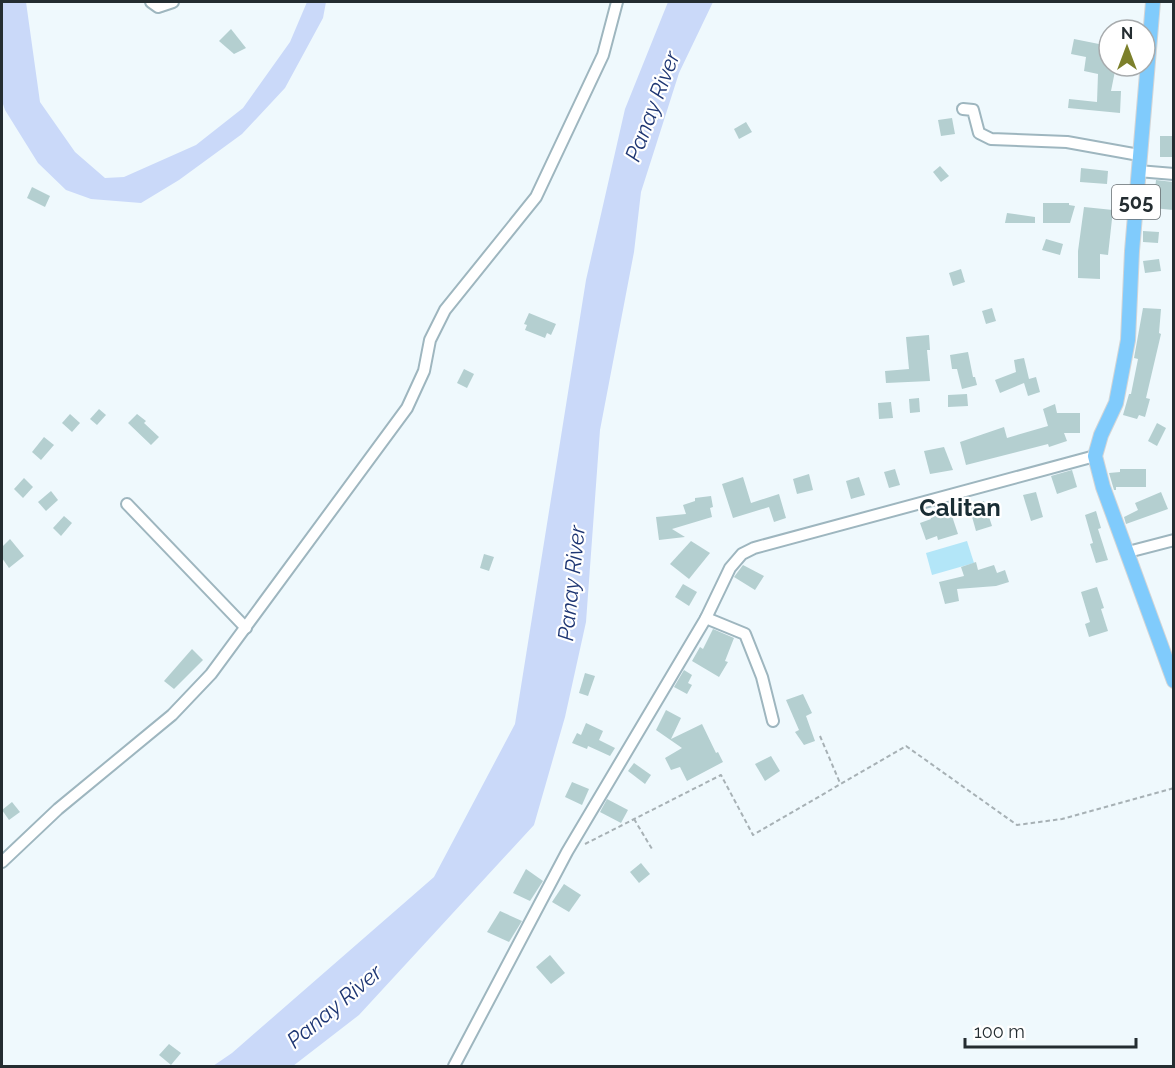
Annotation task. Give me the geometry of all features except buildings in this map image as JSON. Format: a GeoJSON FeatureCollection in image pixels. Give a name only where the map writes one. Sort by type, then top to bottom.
{"type":"FeatureCollection","features":[{"type":"Feature","properties":{"kind":"main road","name":"505"},"geometry":{"type":"LineString","coordinates":[[1095,456],[1101,435],[1116,402],[1128,340],[1132,251],[1153,2]]}},
{"type":"Feature","properties":{"kind":"main road"},"geometry":{"type":"LineString","coordinates":[[1095,456],[1103,487],[1173,681]]}},
{"type":"Feature","properties":{"kind":"street"},"geometry":{"type":"LineString","coordinates":[[151,2],[158,7],[173,2]]}},
{"type":"Feature","properties":{"kind":"street"},"geometry":{"type":"LineString","coordinates":[[2,862],[58,809],[172,715],[211,674],[407,408],[424,371],[430,340],[445,310],[536,196],[603,55],[617,2]]}},
{"type":"Feature","properties":{"kind":"street"},"geometry":{"type":"LineString","coordinates":[[963,109],[973,110],[979,133],[991,139],[1067,142],[1140,155]]}},
{"type":"Feature","properties":{"kind":"street"},"geometry":{"type":"LineString","coordinates":[[1138,171],[1173,174]]}},
{"type":"Feature","properties":{"kind":"street"},"geometry":{"type":"LineString","coordinates":[[454,1066],[567,852],[706,618],[730,568],[742,554],[753,549],[1095,456]]}},
{"type":"Feature","properties":{"kind":"street"},"geometry":{"type":"LineString","coordinates":[[127,504],[246,628]]}},
{"type":"Feature","properties":{"kind":"street"},"geometry":{"type":"LineString","coordinates":[[1128,552],[1173,540]]}},
{"type":"Feature","properties":{"kind":"street"},"geometry":{"type":"LineString","coordinates":[[706,618],[745,634],[762,677],[773,721]]}},
{"type":"Feature","properties":{"kind":"path"},"geometry":{"type":"LineString","coordinates":[[820,736],[840,783]]}},
{"type":"Feature","properties":{"kind":"path"},"geometry":{"type":"LineString","coordinates":[[567,852],[721,775],[753,835],[906,746],[1017,825],[1062,819],[1173,788]]}},
{"type":"Feature","properties":{"kind":"path"},"geometry":{"type":"LineString","coordinates":[[634,819],[652,849]]}},
{"type":"Feature","properties":{"kind":"shaded area"},"geometry":{"type":"Polygon","coordinates":[[[967,541],[974,563],[932,575],[926,553],[967,541]]]}},
{"type":"Feature","properties":{"kind":"water"},"geometry":{"type":"Polygon","coordinates":[[[2,2],[26,2],[40,102],[75,152],[105,178],[124,177],[196,145],[243,108],[290,42],[307,2],[326,2],[323,18],[285,88],[242,134],[179,180],[141,203],[91,199],[66,190],[38,163],[5,110],[2,101],[2,2]]]}},
{"type":"Feature","properties":{"kind":"water","name":"Panay River"},"geometry":{"type":"Polygon","coordinates":[[[668,2],[713,2],[679,73],[641,192],[634,252],[600,430],[586,622],[565,717],[534,825],[359,1015],[293,1066],[213,1066],[232,1053],[434,877],[515,724],[586,280],[625,109],[668,2]]]}},
{"type":"Feature","properties":{"kind":"district","name":"Calitan"},"geometry":{"type":"Point","coordinates":[960,507]}}]}
